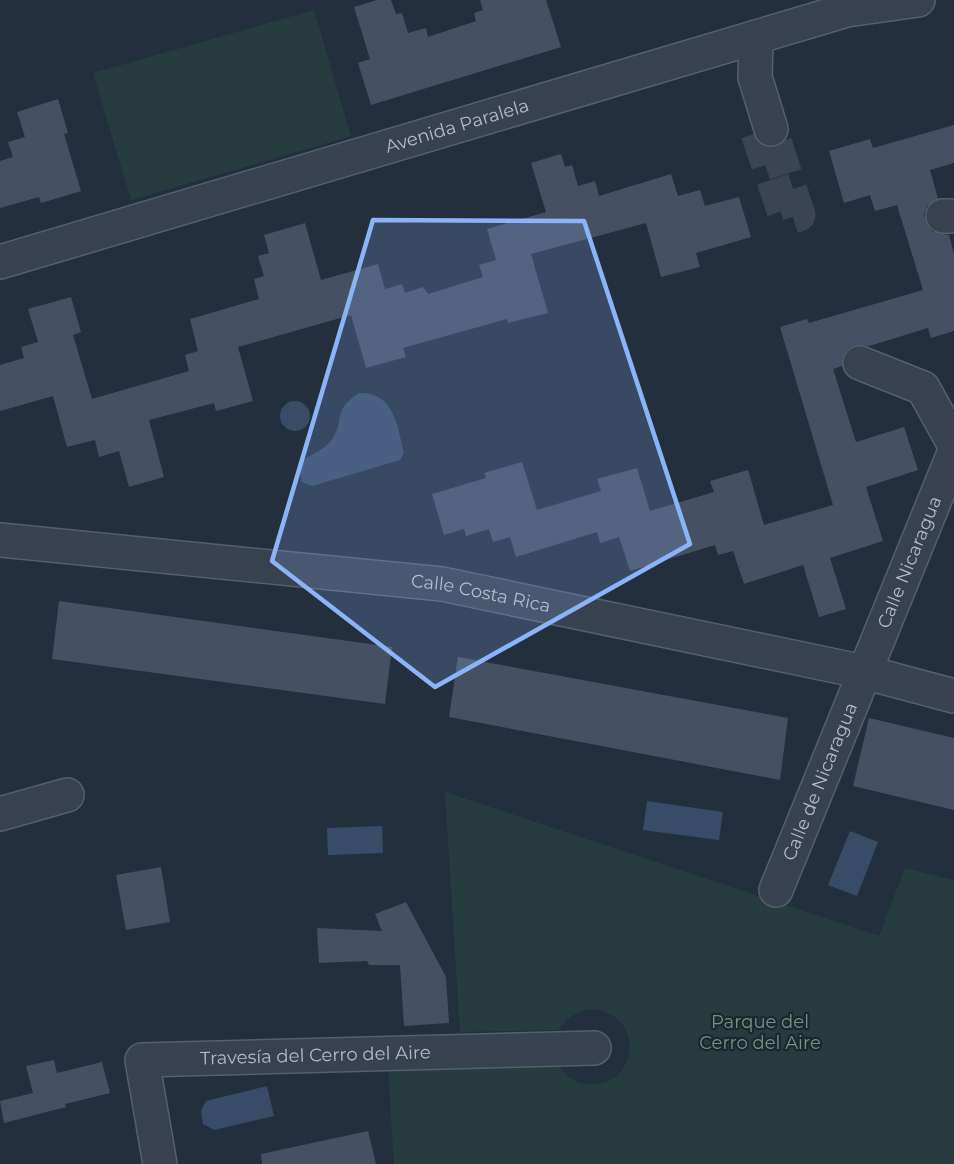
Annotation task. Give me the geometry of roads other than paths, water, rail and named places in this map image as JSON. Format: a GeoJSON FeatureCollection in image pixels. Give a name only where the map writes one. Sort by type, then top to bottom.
{"type":"FeatureCollection","features":[{"type":"Feature","properties":{"kind":"street","name":"Avenida Paralela"},"geometry":{"type":"LineString","coordinates":[[0,262],[847,10],[918,0]]}},
{"type":"Feature","properties":{"kind":"street"},"geometry":{"type":"LineString","coordinates":[[746,40],[764,131]]}},
{"type":"Feature","properties":{"kind":"street"},"geometry":{"type":"LineString","coordinates":[[860,363],[923,388],[954,444]]}},
{"type":"Feature","properties":{"kind":"street","name":"Calle Nicaragua"},"geometry":{"type":"LineString","coordinates":[[864,672],[954,453]]}},
{"type":"Feature","properties":{"kind":"street","name":"Calle Costa Rica"},"geometry":{"type":"LineString","coordinates":[[0,540],[442,584],[864,672],[954,696]]}},
{"type":"Feature","properties":{"kind":"street","name":"Calle de Nicaragua"},"geometry":{"type":"LineString","coordinates":[[776,891],[864,672]]}},
{"type":"Feature","properties":{"kind":"street"},"geometry":{"type":"LineString","coordinates":[[0,814],[66,795]]}},
{"type":"Feature","properties":{"kind":"street","name":"Travesía del Cerro del Aire"},"geometry":{"type":"LineString","coordinates":[[160,1164],[142,1060],[594,1048]]}},
{"type":"Feature","properties":{"kind":"water"},"geometry":{"type":"Polygon","coordinates":[[[359,393],[371,394],[380,398],[392,412],[404,453],[400,460],[312,486],[302,482],[298,464],[330,442],[337,430],[342,409],[359,393]]]}},
{"type":"Feature","properties":{"kind":"water"},"geometry":{"type":"Polygon","coordinates":[[[295,401],[306,405],[310,416],[306,427],[295,431],[284,427],[280,416],[284,405],[295,401]]]}},
{"type":"Feature","properties":{"kind":"water"},"geometry":{"type":"Polygon","coordinates":[[[647,801],[723,812],[719,840],[643,830],[647,801]]]}},
{"type":"Feature","properties":{"kind":"water"},"geometry":{"type":"Polygon","coordinates":[[[382,826],[383,853],[328,855],[327,828],[382,826]]]}},
{"type":"Feature","properties":{"kind":"water"},"geometry":{"type":"Polygon","coordinates":[[[850,831],[878,842],[857,896],[828,885],[850,831]]]}},
{"type":"Feature","properties":{"kind":"water"},"geometry":{"type":"Polygon","coordinates":[[[267,1086],[274,1116],[214,1130],[203,1124],[201,1111],[206,1101],[267,1086]]]}},
{"type":"Feature","properties":{"kind":"tunnel"},"geometry":{"type":"LineString","coordinates":[[757,133],[786,219],[799,215],[771,129]]}},
{"type":"Feature","properties":{"kind":"park label","name":"Parque del Cerro del Aire"},"geometry":{"type":"Point","coordinates":[760,1032]}}]}
